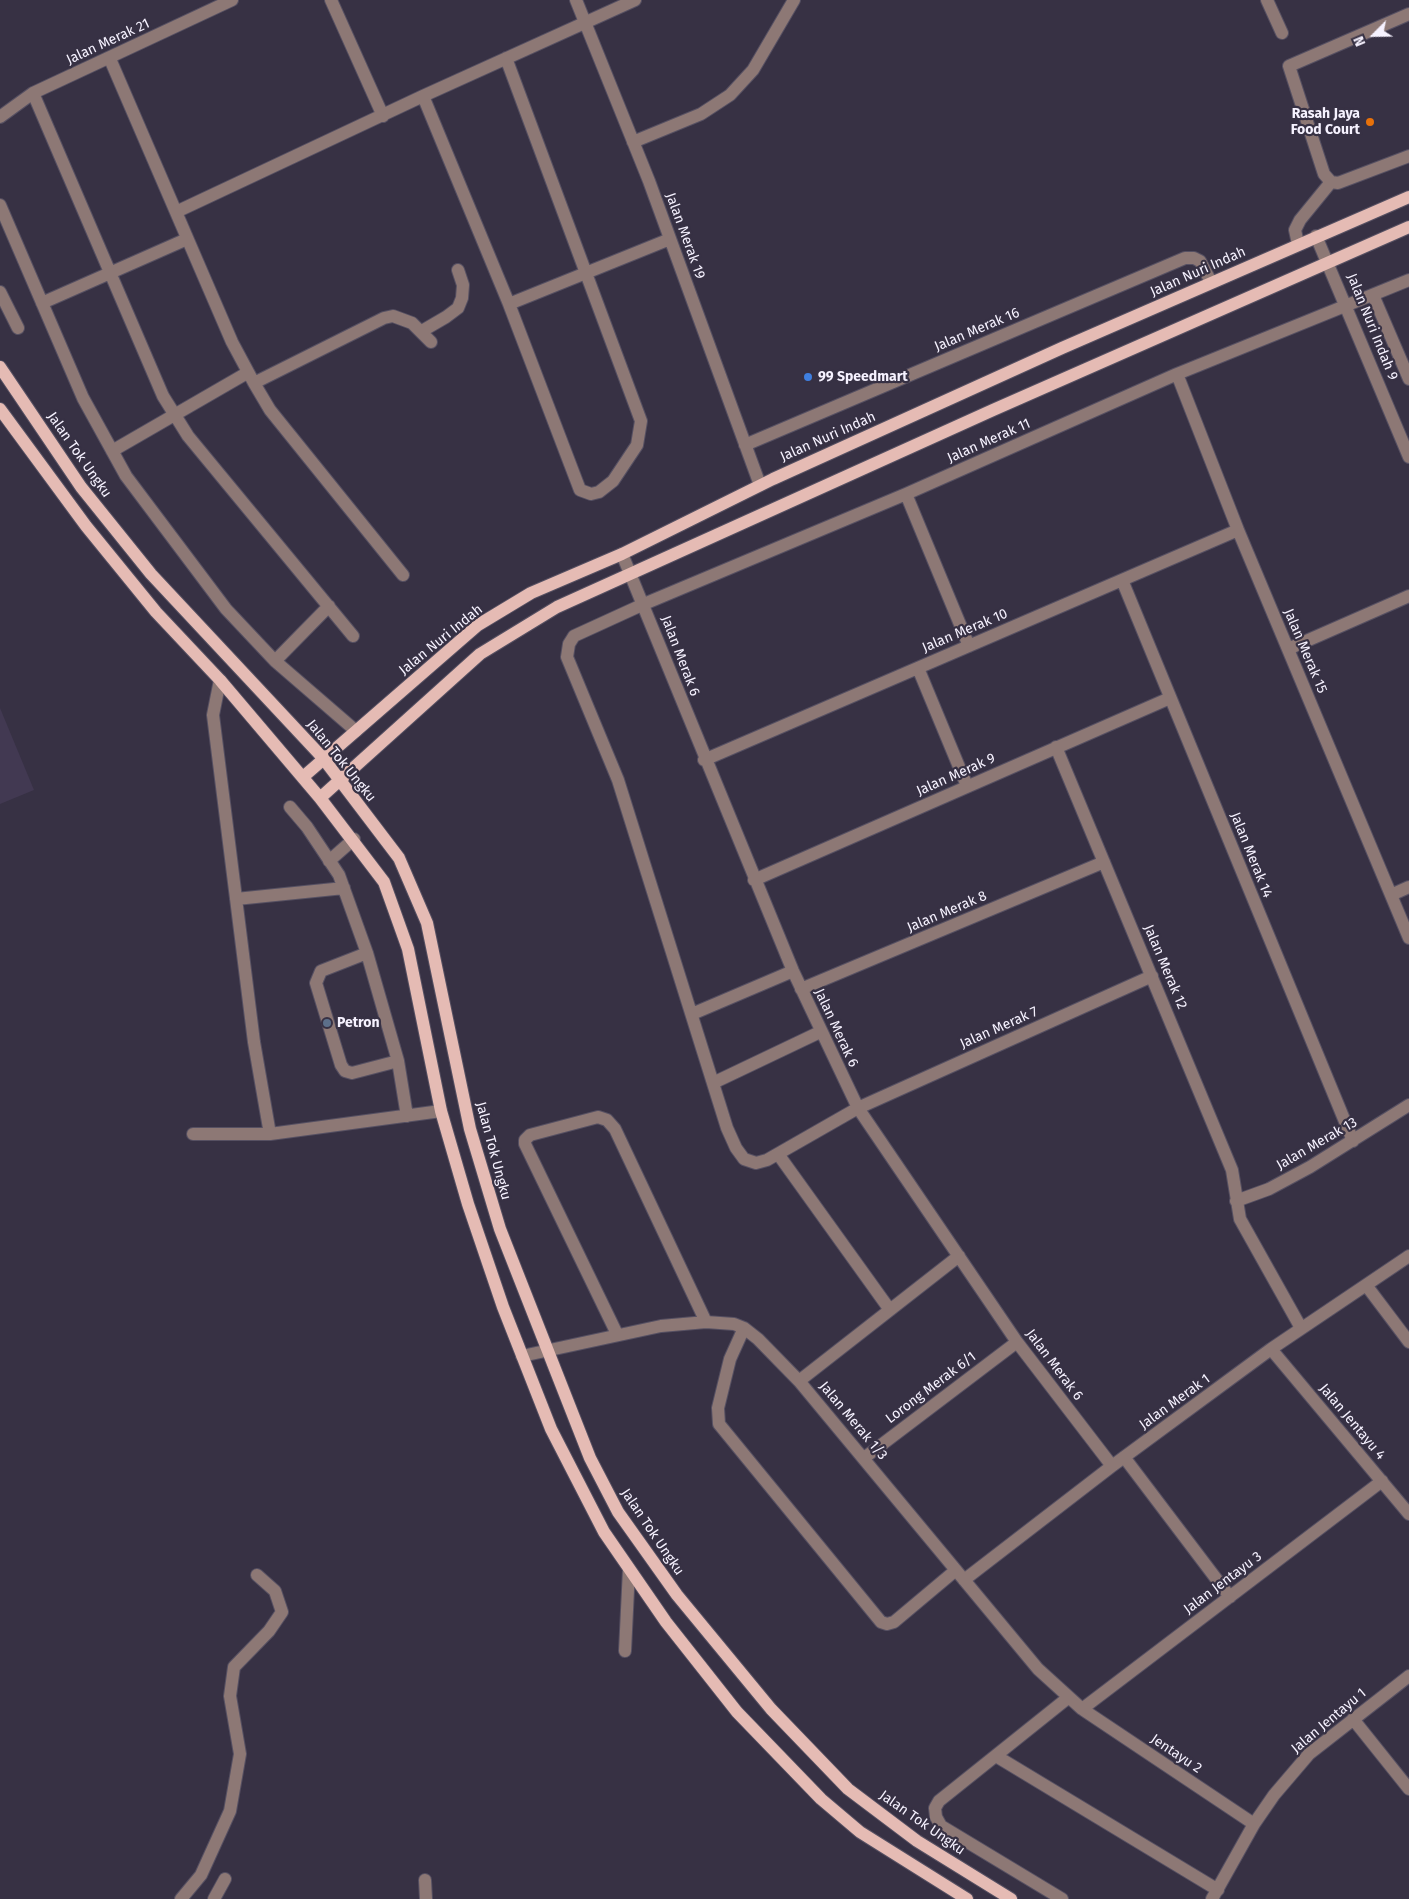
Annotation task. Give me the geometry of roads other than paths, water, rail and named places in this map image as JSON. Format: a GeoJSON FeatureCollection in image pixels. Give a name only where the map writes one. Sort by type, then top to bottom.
{"type":"FeatureCollection","features":[{"type":"Feature","properties":{"kind":"main road","name":"Jalan Nuri Indah"},"geometry":{"type":"LineString","coordinates":[[303,777],[478,625],[530,593],[622,554],[760,485],[1212,282],[1409,197]]}},
{"type":"Feature","properties":{"kind":"main road"},"geometry":{"type":"LineString","coordinates":[[320,798],[480,654],[558,607],[994,410],[1409,227]]}},
{"type":"Feature","properties":{"kind":"main road","name":"Jalan Tok Ungku"},"geometry":{"type":"LineString","coordinates":[[0,367],[81,487],[151,574],[323,758],[399,858],[427,923],[470,1129],[500,1229],[590,1458],[618,1512],[677,1595],[771,1710],[848,1789],[917,1841],[1011,1899]]}},
{"type":"Feature","properties":{"kind":"main road"},"geometry":{"type":"LineString","coordinates":[[0,409],[86,526],[156,612],[220,680],[303,777],[354,839],[384,882],[408,949],[441,1111],[468,1204],[550,1429],[604,1532],[666,1622],[737,1712],[821,1799],[860,1832],[967,1899]]}},
{"type":"Feature","properties":{"kind":"street","name":"Jalan Merak 21"},"geometry":{"type":"LineString","coordinates":[[0,117],[33,93],[110,59],[232,0]]}},
{"type":"Feature","properties":{"kind":"street"},"geometry":{"type":"LineString","coordinates":[[331,0],[383,116]]}},
{"type":"Feature","properties":{"kind":"street","name":"Jalan Merak 19"},"geometry":{"type":"LineString","coordinates":[[576,0],[670,239],[760,485]]}},
{"type":"Feature","properties":{"kind":"street"},"geometry":{"type":"LineString","coordinates":[[176,212],[635,0]]}},
{"type":"Feature","properties":{"kind":"street"},"geometry":{"type":"LineString","coordinates":[[633,142],[701,114],[730,95],[753,70],[794,0]]}},
{"type":"Feature","properties":{"kind":"street"},"geometry":{"type":"LineString","coordinates":[[1267,0],[1282,33]]}},
{"type":"Feature","properties":{"kind":"street"},"geometry":{"type":"LineString","coordinates":[[1409,14],[1289,66],[1324,174],[1331,182],[1338,183],[1409,156]]}},
{"type":"Feature","properties":{"kind":"street"},"geometry":{"type":"LineString","coordinates":[[424,96],[509,304],[580,490],[591,494],[599,492],[613,481],[637,445],[641,421],[506,58]]}},
{"type":"Feature","properties":{"kind":"street"},"geometry":{"type":"LineString","coordinates":[[110,59],[232,342],[251,378],[270,410],[403,575]]}},
{"type":"Feature","properties":{"kind":"street"},"geometry":{"type":"LineString","coordinates":[[33,93],[163,396],[174,415],[188,436],[353,636]]}},
{"type":"Feature","properties":{"kind":"street"},"geometry":{"type":"LineString","coordinates":[[1388,165],[1409,167]]}},
{"type":"Feature","properties":{"kind":"street"},"geometry":{"type":"LineString","coordinates":[[1298,244],[1295,230],[1300,220],[1331,182]]}},
{"type":"Feature","properties":{"kind":"street"},"geometry":{"type":"LineString","coordinates":[[0,205],[83,398],[126,476],[226,609],[275,661],[356,730]]}},
{"type":"Feature","properties":{"kind":"street","name":"Jalan Nuri Indah 9"},"geometry":{"type":"LineString","coordinates":[[1316,236],[1329,262],[1409,457]]}},
{"type":"Feature","properties":{"kind":"street"},"geometry":{"type":"LineString","coordinates":[[42,303],[187,239]]}},
{"type":"Feature","properties":{"kind":"street"},"geometry":{"type":"LineString","coordinates":[[509,304],[670,239]]}},
{"type":"Feature","properties":{"kind":"street","name":"Jalan Merak 16"},"geometry":{"type":"LineString","coordinates":[[745,444],[1185,258],[1200,261],[1212,282]]}},
{"type":"Feature","properties":{"kind":"street"},"geometry":{"type":"LineString","coordinates":[[422,331],[446,318],[458,308],[462,298],[463,285],[458,270]]}},
{"type":"Feature","properties":{"kind":"street","name":"Jalan Merak 11"},"geometry":{"type":"LineString","coordinates":[[744,1160],[727,1128],[618,780],[567,658],[568,644],[574,636],[644,604],[906,494],[1177,374],[1409,280]]}},
{"type":"Feature","properties":{"kind":"street"},"geometry":{"type":"LineString","coordinates":[[0,292],[18,328]]}},
{"type":"Feature","properties":{"kind":"street"},"geometry":{"type":"LineString","coordinates":[[1373,295],[1409,379]]}},
{"type":"Feature","properties":{"kind":"street"},"geometry":{"type":"LineString","coordinates":[[112,451],[174,415],[384,318],[393,316],[404,319],[422,331],[431,342]]}},
{"type":"Feature","properties":{"kind":"street","name":"Jalan Merak 15"},"geometry":{"type":"LineString","coordinates":[[1177,374],[1238,530],[1409,938]]}},
{"type":"Feature","properties":{"kind":"street"},"geometry":{"type":"LineString","coordinates":[[906,494],[969,646]]}},
{"type":"Feature","properties":{"kind":"street","name":"Jalan Merak 10"},"geometry":{"type":"LineString","coordinates":[[704,760],[1238,530]]}},
{"type":"Feature","properties":{"kind":"street","name":"Jalan Merak 6"},"geometry":{"type":"LineString","coordinates":[[622,554],[644,604],[704,760],[793,972],[820,1032],[858,1108],[1016,1342],[1112,1466]]}},
{"type":"Feature","properties":{"kind":"street","name":"Jalan Merak 14"},"geometry":{"type":"LineString","coordinates":[[1122,580],[1353,1141]]}},
{"type":"Feature","properties":{"kind":"street"},"geometry":{"type":"LineString","coordinates":[[1288,649],[1409,596]]}},
{"type":"Feature","properties":{"kind":"street"},"geometry":{"type":"LineString","coordinates":[[275,661],[329,606]]}},
{"type":"Feature","properties":{"kind":"street"},"geometry":{"type":"LineString","coordinates":[[918,668],[967,786]]}},
{"type":"Feature","properties":{"kind":"street"},"geometry":{"type":"LineString","coordinates":[[220,680],[213,716],[254,1042],[270,1134]]}},
{"type":"Feature","properties":{"kind":"street","name":"Jalan Merak 9"},"geometry":{"type":"LineString","coordinates":[[754,880],[1170,698]]}},
{"type":"Feature","properties":{"kind":"street","name":"Jalan Merak 12"},"geometry":{"type":"LineString","coordinates":[[1056,747],[1232,1170],[1240,1219],[1250,1240],[1301,1328]]}},
{"type":"Feature","properties":{"kind":"street"},"geometry":{"type":"LineString","coordinates":[[290,807],[307,827],[344,888],[367,953],[398,1062],[407,1116]]}},
{"type":"Feature","properties":{"kind":"street"},"geometry":{"type":"LineString","coordinates":[[329,861],[354,839]]}},
{"type":"Feature","properties":{"kind":"street","name":"Jalan Merak 8"},"geometry":{"type":"LineString","coordinates":[[801,989],[1104,862]]}},
{"type":"Feature","properties":{"kind":"street"},"geometry":{"type":"LineString","coordinates":[[1391,895],[1409,887]]}},
{"type":"Feature","properties":{"kind":"street"},"geometry":{"type":"LineString","coordinates":[[236,899],[344,888]]}},
{"type":"Feature","properties":{"kind":"street"},"geometry":{"type":"LineString","coordinates":[[367,953],[321,971],[316,982],[341,1065],[345,1070],[352,1073],[398,1062]]}},
{"type":"Feature","properties":{"kind":"street"},"geometry":{"type":"LineString","coordinates":[[692,1014],[793,972]]}},
{"type":"Feature","properties":{"kind":"street","name":"Jalan Merak 7"},"geometry":{"type":"LineString","coordinates":[[744,1160],[756,1163],[778,1154],[858,1108],[1152,976]]}},
{"type":"Feature","properties":{"kind":"street"},"geometry":{"type":"LineString","coordinates":[[713,1083],[820,1032]]}},
{"type":"Feature","properties":{"kind":"street","name":"Jalan Merak 13"},"geometry":{"type":"LineString","coordinates":[[1236,1201],[1269,1189],[1353,1141],[1409,1105]]}},
{"type":"Feature","properties":{"kind":"street"},"geometry":{"type":"LineString","coordinates":[[193,1134],[270,1134],[441,1111]]}},
{"type":"Feature","properties":{"kind":"street"},"geometry":{"type":"LineString","coordinates":[[617,1334],[526,1148],[525,1140],[530,1135],[598,1117],[607,1120],[615,1129],[706,1322]]}},
{"type":"Feature","properties":{"kind":"street"},"geometry":{"type":"LineString","coordinates":[[778,1154],[890,1310]]}},
{"type":"Feature","properties":{"kind":"street"},"geometry":{"type":"LineString","coordinates":[[798,1381],[959,1256]]}},
{"type":"Feature","properties":{"kind":"street","name":"Jalan Merak 1"},"geometry":{"type":"LineString","coordinates":[[744,1328],[730,1359],[718,1408],[719,1424],[881,1622],[887,1624],[894,1622],[960,1575],[1271,1349],[1409,1256]]}},
{"type":"Feature","properties":{"kind":"street"},"geometry":{"type":"LineString","coordinates":[[1366,1285],[1409,1342]]}},
{"type":"Feature","properties":{"kind":"street","name":"Jalan Merak 1/3"},"geometry":{"type":"LineString","coordinates":[[522,1356],[579,1342],[661,1326],[706,1322],[734,1324],[744,1328],[758,1339],[798,1381],[1038,1669],[1082,1709]]}},
{"type":"Feature","properties":{"kind":"street","name":"Lorong Merak 6/1"},"geometry":{"type":"LineString","coordinates":[[864,1458],[1016,1342]]}},
{"type":"Feature","properties":{"kind":"street","name":"Jalan Jentayu 4"},"geometry":{"type":"LineString","coordinates":[[1271,1349],[1409,1514]]}},
{"type":"Feature","properties":{"kind":"street"},"geometry":{"type":"LineString","coordinates":[[1124,1457],[1230,1596]]}},
{"type":"Feature","properties":{"kind":"street","name":"Jalan Jentayu 3"},"geometry":{"type":"LineString","coordinates":[[1082,1709],[1382,1481]]}},
{"type":"Feature","properties":{"kind":"street"},"geometry":{"type":"LineString","coordinates":[[625,1651],[629,1569]]}},
{"type":"Feature","properties":{"kind":"street"},"geometry":{"type":"LineString","coordinates":[[181,1899],[201,1875],[230,1811],[240,1754],[230,1696],[234,1667],[269,1631],[282,1612],[275,1591],[258,1575]]}},
{"type":"Feature","properties":{"kind":"street","name":"Jalan Jentayu 1"},"geometry":{"type":"LineString","coordinates":[[1215,1894],[1254,1824],[1274,1795],[1309,1754],[1409,1676]]}},
{"type":"Feature","properties":{"kind":"street"},"geometry":{"type":"LineString","coordinates":[[1062,1899],[941,1826],[936,1817],[935,1808],[939,1800],[1069,1697]]}},
{"type":"Feature","properties":{"kind":"street","name":"Jentayu 2"},"geometry":{"type":"LineString","coordinates":[[1082,1709],[1254,1824]]}},
{"type":"Feature","properties":{"kind":"street"},"geometry":{"type":"LineString","coordinates":[[1353,1718],[1409,1789]]}},
{"type":"Feature","properties":{"kind":"street"},"geometry":{"type":"LineString","coordinates":[[996,1756],[1215,1894]]}},
{"type":"Feature","properties":{"kind":"street"},"geometry":{"type":"LineString","coordinates":[[214,1899],[225,1879]]}},
{"type":"Feature","properties":{"kind":"street"},"geometry":{"type":"LineString","coordinates":[[425,1880],[426,1899]]}},
{"type":"Feature","properties":{"kind":"place","name":"Rasah Jaya Food Court"},"geometry":{"type":"Point","coordinates":[1370,122]}},
{"type":"Feature","properties":{"kind":"place","name":"99 Speedmart"},"geometry":{"type":"Point","coordinates":[808,377]}},
{"type":"Feature","properties":{"kind":"place","name":"Petron"},"geometry":{"type":"Point","coordinates":[327,1023]}}]}
